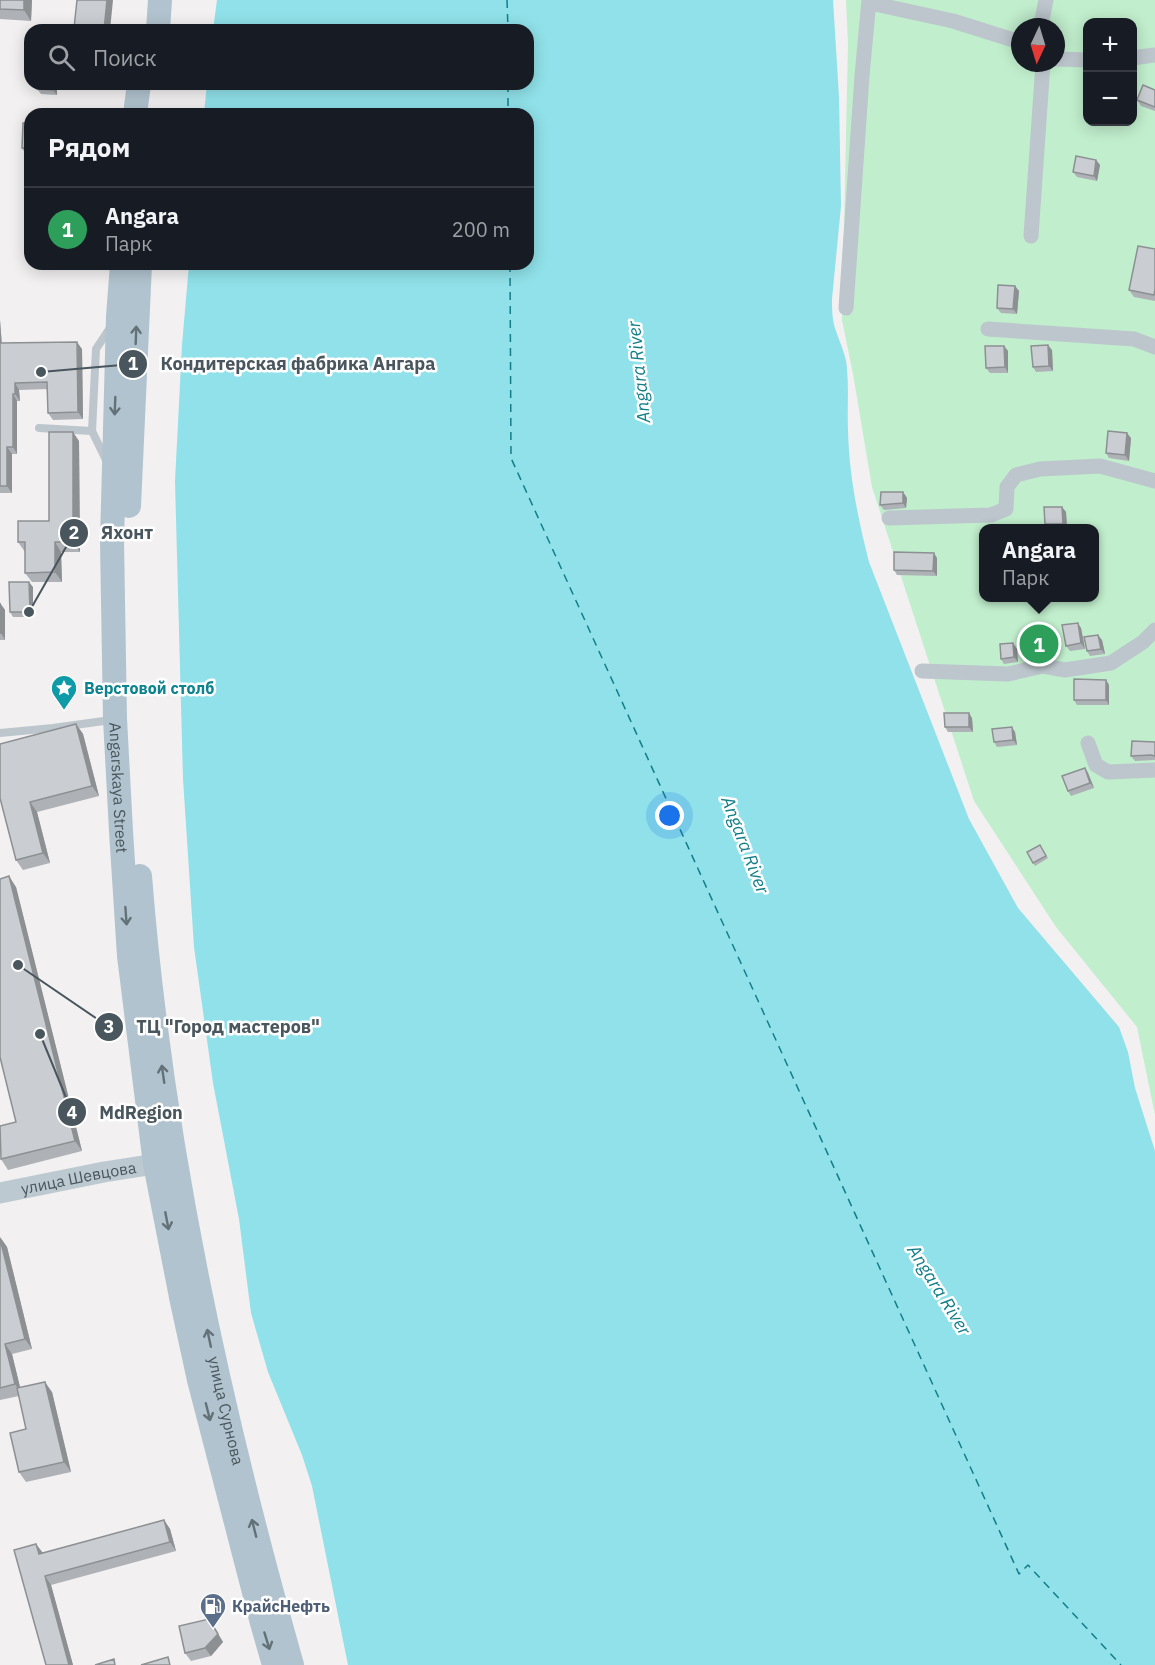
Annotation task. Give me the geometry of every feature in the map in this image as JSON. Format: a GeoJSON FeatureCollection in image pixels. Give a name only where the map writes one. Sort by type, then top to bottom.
{"type":"FeatureCollection","features":[{"type":"Feature","properties":{"kind":"main road"},"geometry":{"type":"LineString","coordinates":[[144,24],[146,0]]}},
{"type":"Feature","properties":{"kind":"main road"},"geometry":{"type":"LineString","coordinates":[[158,24],[160,0]]}},
{"type":"Feature","properties":{"kind":"main road"},"geometry":{"type":"LineString","coordinates":[[136,108],[138,90]]}},
{"type":"Feature","properties":{"kind":"main road"},"geometry":{"type":"LineString","coordinates":[[152,108],[154,90]]}},
{"type":"Feature","properties":{"kind":"main road","name":"Angarskaya Street"},"geometry":{"type":"LineString","coordinates":[[122,270],[118,317],[112,541],[115,719],[129,956],[165,1158]]}},
{"type":"Feature","properties":{"kind":"main road"},"geometry":{"type":"LineString","coordinates":[[140,270],[128,538],[131,714],[136,831],[165,1158]]}},
{"type":"Feature","properties":{"kind":"main road","name":"улица Шевцова"},"geometry":{"type":"LineString","coordinates":[[0,1193],[165,1158]]}},
{"type":"Feature","properties":{"kind":"main road","name":"улица Сурнова"},"geometry":{"type":"LineString","coordinates":[[165,1158],[182,1302],[274,1665]]}},
{"type":"Feature","properties":{"kind":"main road","name":"улица Сурнова"},"geometry":{"type":"LineString","coordinates":[[165,1158],[188,1234],[216,1371],[264,1567],[292,1665]]}},
{"type":"Feature","properties":{"kind":"street"},"geometry":{"type":"LineString","coordinates":[[1042,18],[1046,0]]}},
{"type":"Feature","properties":{"kind":"street"},"geometry":{"type":"LineString","coordinates":[[846,308],[862,76],[870,2],[953,21],[1011,39]]}},
{"type":"Feature","properties":{"kind":"street"},"geometry":{"type":"LineString","coordinates":[[1137,57],[1155,55]]}},
{"type":"Feature","properties":{"kind":"street"},"geometry":{"type":"LineString","coordinates":[[1065,59],[1083,60]]}},
{"type":"Feature","properties":{"kind":"street"},"geometry":{"type":"LineString","coordinates":[[1031,236],[1042,72]]}},
{"type":"Feature","properties":{"kind":"street"},"geometry":{"type":"LineString","coordinates":[[988,329],[1134,339],[1155,347]]}},
{"type":"Feature","properties":{"kind":"street"},"geometry":{"type":"LineString","coordinates":[[889,518],[991,515],[1006,509],[1007,488],[1016,475],[1040,469],[1100,466],[1155,481]]}},
{"type":"Feature","properties":{"kind":"street"},"geometry":{"type":"LineString","coordinates":[[922,671],[1008,674],[1043,666],[1065,670],[1111,663],[1143,642],[1155,630]]}},
{"type":"Feature","properties":{"kind":"street"},"geometry":{"type":"LineString","coordinates":[[1088,743],[1096,765],[1108,772],[1155,770]]}},
{"type":"Feature","properties":{"kind":"lane"},"geometry":{"type":"LineString","coordinates":[[113,476],[92,431],[96,349],[118,317]]}},
{"type":"Feature","properties":{"kind":"lane"},"geometry":{"type":"LineString","coordinates":[[39,428],[92,431]]}},
{"type":"Feature","properties":{"kind":"lane"},"geometry":{"type":"LineString","coordinates":[[0,733],[115,719]]}},
{"type":"Feature","properties":{"kind":"green space"},"geometry":{"type":"Polygon","coordinates":[[[846,0],[1155,0],[1155,1115],[1137,1027],[1056,927],[974,801],[872,487],[842,320],[848,44],[846,0]]]}},
{"type":"Feature","properties":{"kind":"water","name":"Angara River"},"geometry":{"type":"Polygon","coordinates":[[[217,0],[833,0],[839,97],[841,206],[832,311],[847,365],[850,464],[869,562],[969,819],[1018,908],[1119,1027],[1155,1151],[1155,1665],[348,1665],[312,1486],[302,1455],[268,1372],[251,1313],[239,1219],[213,1083],[194,947],[183,779],[175,481],[188,270],[534,270],[534,108],[205,108],[206,90],[534,90],[534,24],[214,24],[217,0]]]}},
{"type":"Feature","properties":{"kind":"building"},"geometry":{"type":"Polygon","coordinates":[[[0,0],[24,0],[24,10],[0,9],[0,0]]]}},
{"type":"Feature","properties":{"kind":"building"},"geometry":{"type":"Polygon","coordinates":[[[77,0],[107,0],[105,24],[74,24],[77,0]]]}},
{"type":"Feature","properties":{"kind":"building"},"geometry":{"type":"Polygon","coordinates":[[[1143,85],[1155,90],[1155,107],[1137,100],[1143,85]]]}},
{"type":"Feature","properties":{"kind":"building"},"geometry":{"type":"Polygon","coordinates":[[[23,123],[24,148],[22,148],[23,123]]]}},
{"type":"Feature","properties":{"kind":"building"},"geometry":{"type":"Polygon","coordinates":[[[1076,156],[1096,160],[1094,176],[1073,172],[1076,156]]]}},
{"type":"Feature","properties":{"kind":"building"},"geometry":{"type":"Polygon","coordinates":[[[1138,246],[1155,249],[1154,295],[1129,290],[1138,246]]]}},
{"type":"Feature","properties":{"kind":"building"},"geometry":{"type":"Polygon","coordinates":[[[998,285],[1015,286],[1013,309],[997,308],[998,285]]]}},
{"type":"Feature","properties":{"kind":"building"},"geometry":{"type":"Polygon","coordinates":[[[77,342],[78,412],[48,413],[47,382],[15,383],[13,447],[7,447],[7,486],[0,486],[0,343],[77,342]]]}},
{"type":"Feature","properties":{"kind":"building"},"geometry":{"type":"Polygon","coordinates":[[[1048,345],[1049,366],[1033,367],[1031,346],[1048,345]]]}},
{"type":"Feature","properties":{"kind":"building"},"geometry":{"type":"Polygon","coordinates":[[[985,346],[1004,346],[1005,367],[986,368],[985,346]]]}},
{"type":"Feature","properties":{"kind":"building"},"geometry":{"type":"Polygon","coordinates":[[[1108,431],[1127,433],[1125,455],[1106,453],[1108,431]]]}},
{"type":"Feature","properties":{"kind":"building"},"geometry":{"type":"Polygon","coordinates":[[[49,432],[73,432],[73,542],[55,542],[55,572],[25,573],[25,542],[18,542],[18,521],[49,521],[49,432]]]}},
{"type":"Feature","properties":{"kind":"building"},"geometry":{"type":"Polygon","coordinates":[[[881,492],[903,492],[903,503],[880,505],[881,492]]]}},
{"type":"Feature","properties":{"kind":"building"},"geometry":{"type":"Polygon","coordinates":[[[1044,507],[1062,507],[1063,524],[1045,524],[1044,507]]]}},
{"type":"Feature","properties":{"kind":"building"},"geometry":{"type":"Polygon","coordinates":[[[894,552],[934,553],[933,571],[894,570],[894,552]]]}},
{"type":"Feature","properties":{"kind":"building"},"geometry":{"type":"Polygon","coordinates":[[[9,582],[29,582],[30,612],[10,612],[9,582]]]}},
{"type":"Feature","properties":{"kind":"building"},"geometry":{"type":"Polygon","coordinates":[[[1078,623],[1081,643],[1066,646],[1062,625],[1078,623]]]}},
{"type":"Feature","properties":{"kind":"building"},"geometry":{"type":"Polygon","coordinates":[[[1098,635],[1101,649],[1087,651],[1084,637],[1098,635]]]}},
{"type":"Feature","properties":{"kind":"building"},"geometry":{"type":"Polygon","coordinates":[[[1013,643],[1014,657],[1001,659],[1000,644],[1013,643]]]}},
{"type":"Feature","properties":{"kind":"building"},"geometry":{"type":"Polygon","coordinates":[[[1074,679],[1106,680],[1106,700],[1074,700],[1074,679]]]}},
{"type":"Feature","properties":{"kind":"building"},"geometry":{"type":"Polygon","coordinates":[[[944,713],[969,713],[969,727],[945,727],[944,713]]]}},
{"type":"Feature","properties":{"kind":"building"},"geometry":{"type":"Polygon","coordinates":[[[76,724],[92,786],[30,802],[43,853],[16,860],[0,798],[0,744],[76,724]]]}},
{"type":"Feature","properties":{"kind":"building"},"geometry":{"type":"Polygon","coordinates":[[[1012,727],[1013,740],[994,742],[992,729],[1012,727]]]}},
{"type":"Feature","properties":{"kind":"building"},"geometry":{"type":"Polygon","coordinates":[[[1132,741],[1155,742],[1155,756],[1131,756],[1132,741]]]}},
{"type":"Feature","properties":{"kind":"building"},"geometry":{"type":"Polygon","coordinates":[[[1085,768],[1090,783],[1068,791],[1062,776],[1085,768]]]}},
{"type":"Feature","properties":{"kind":"building"},"geometry":{"type":"Polygon","coordinates":[[[1040,845],[1046,856],[1033,863],[1027,852],[1040,845]]]}},
{"type":"Feature","properties":{"kind":"building"},"geometry":{"type":"Polygon","coordinates":[[[9,876],[75,1141],[1,1159],[0,1126],[16,1122],[0,1057],[0,879],[9,876]]]}},
{"type":"Feature","properties":{"kind":"building"},"geometry":{"type":"Polygon","coordinates":[[[0,1239],[25,1339],[5,1344],[15,1384],[0,1388],[0,1239]]]}},
{"type":"Feature","properties":{"kind":"building"},"geometry":{"type":"Polygon","coordinates":[[[45,1382],[64,1462],[19,1472],[10,1433],[26,1429],[17,1388],[45,1382]]]}},
{"type":"Feature","properties":{"kind":"building"},"geometry":{"type":"Polygon","coordinates":[[[164,1520],[170,1542],[45,1576],[69,1665],[46,1665],[14,1550],[36,1544],[39,1554],[164,1520]]]}},
{"type":"Feature","properties":{"kind":"building"},"geometry":{"type":"Polygon","coordinates":[[[209,1619],[218,1634],[205,1648],[185,1653],[179,1626],[209,1619]]]}},
{"type":"Feature","properties":{"kind":"building"},"geometry":{"type":"Polygon","coordinates":[[[168,1657],[170,1665],[141,1665],[168,1657]]]}},
{"type":"Feature","properties":{"kind":"building"},"geometry":{"type":"Polygon","coordinates":[[[114,1659],[115,1665],[95,1665],[114,1659]]]}},
{"type":"Feature","properties":{"kind":"ferry route"},"geometry":{"type":"LineString","coordinates":[[507,0],[508,24]]}},
{"type":"Feature","properties":{"kind":"ferry route"},"geometry":{"type":"LineString","coordinates":[[508,90],[508,108]]}},
{"type":"Feature","properties":{"kind":"ferry route"},"geometry":{"type":"LineString","coordinates":[[510,270],[511,458],[1019,1574],[1028,1565],[1121,1665]]}},
{"type":"Feature","properties":{"kind":"place","name":"Кондитерская фабрика Ангара"},"geometry":{"type":"Point","coordinates":[41,372]}},
{"type":"Feature","properties":{"kind":"place","name":"Яхонт"},"geometry":{"type":"Point","coordinates":[29,612]}},
{"type":"Feature","properties":{"kind":"place","name":"Angara"},"geometry":{"type":"Point","coordinates":[1039,644]}},
{"type":"Feature","properties":{"kind":"place","name":"Верстовой столб"},"geometry":{"type":"Point","coordinates":[64,711]}},
{"type":"Feature","properties":{"kind":"place","name":"ТЦ \"Город мастеров\""},"geometry":{"type":"Point","coordinates":[18,965]}},
{"type":"Feature","properties":{"kind":"place","name":"MdRegion"},"geometry":{"type":"Point","coordinates":[40,1034]}},
{"type":"Feature","properties":{"kind":"place","name":"КрайсНефть"},"geometry":{"type":"Point","coordinates":[213,1629]}}]}
